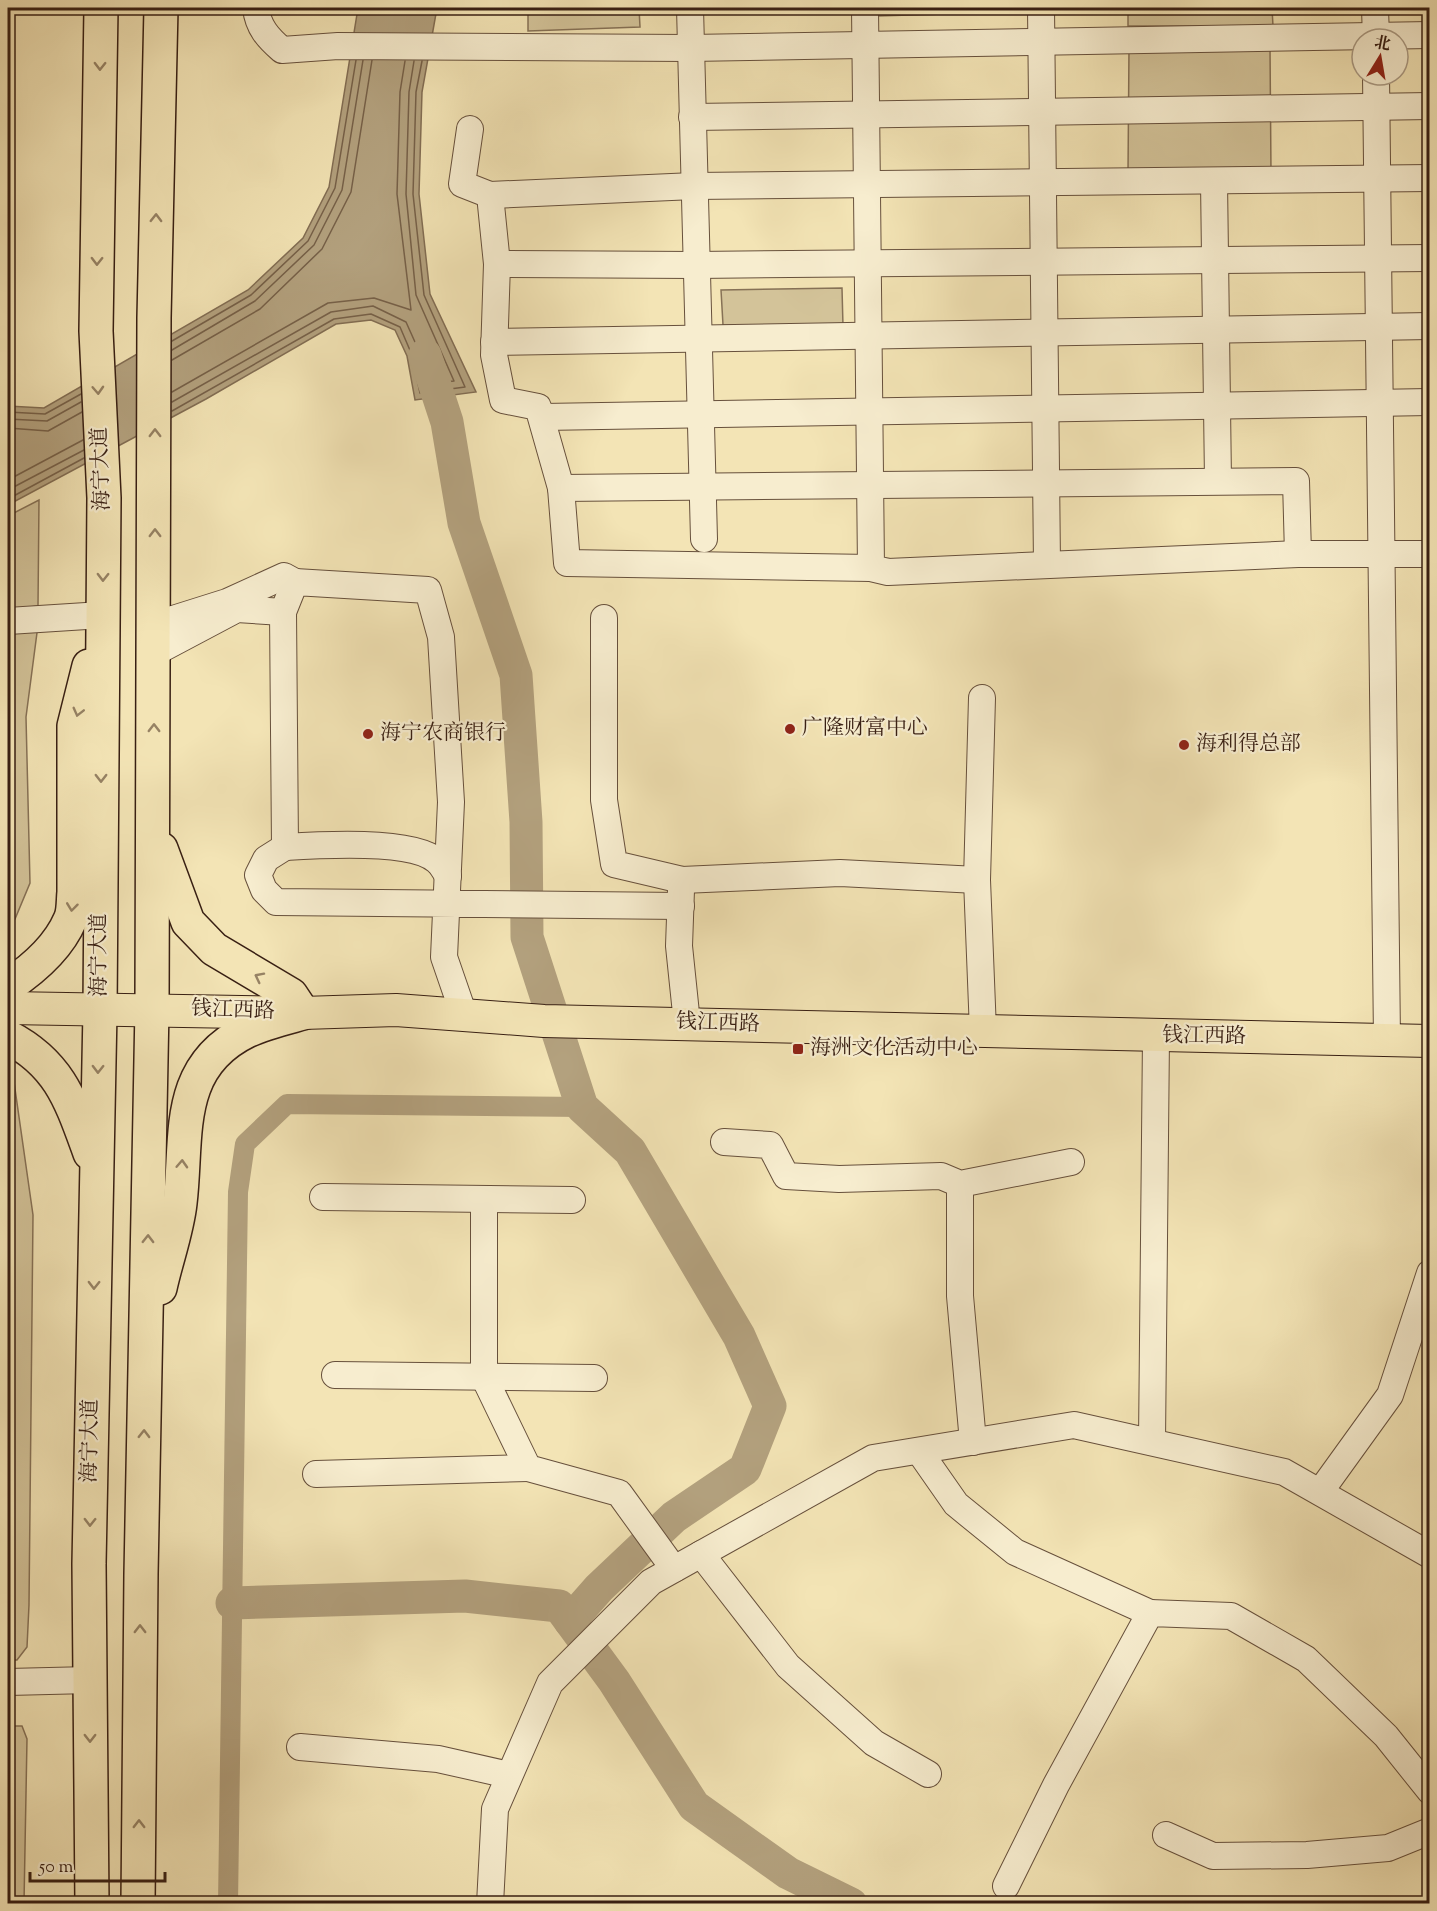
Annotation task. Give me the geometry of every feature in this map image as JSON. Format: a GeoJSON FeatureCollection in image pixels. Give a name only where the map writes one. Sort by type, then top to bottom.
{"type":"FeatureCollection","features":[{"type":"Feature","properties":{"kind":"highway","name":"海宁大道"},"geometry":{"type":"LineString","coordinates":[[92,1904],[89,1563],[100,1011],[104,498],[96,331],[101,8]]}},
{"type":"Feature","properties":{"kind":"highway"},"geometry":{"type":"LineString","coordinates":[[138,1904],[152,1008],[154,318],[160,8]]}},
{"type":"Feature","properties":{"kind":"highway"},"geometry":{"type":"LineString","coordinates":[[8,986],[31,970],[48,952],[71,919],[74,892],[74,726],[102,615]]}},
{"type":"Feature","properties":{"kind":"highway"},"geometry":{"type":"LineString","coordinates":[[145,1345],[180,1204],[188,1101],[202,1071],[224,1046],[247,1031],[303,1012],[291,994],[213,949],[188,922],[153,828]]}},
{"type":"Feature","properties":{"kind":"highway"},"geometry":{"type":"LineString","coordinates":[[8,1037],[30,1048],[53,1071],[70,1100],[97,1171]]}},
{"type":"Feature","properties":{"kind":"main road","name":"钱江西路"},"geometry":{"type":"LineString","coordinates":[[8,1008],[100,1011],[152,1008],[303,1012],[396,1010],[544,1021],[1430,1041]]}},
{"type":"Feature","properties":{"kind":"street"},"geometry":{"type":"LineString","coordinates":[[256,8],[257,19],[267,37],[282,50],[338,46],[690,48],[1041,41],[1350,38]]}},
{"type":"Feature","properties":{"kind":"street"},"geometry":{"type":"LineString","coordinates":[[690,8],[704,539]]}},
{"type":"Feature","properties":{"kind":"street"},"geometry":{"type":"LineString","coordinates":[[865,8],[871,568]]}},
{"type":"Feature","properties":{"kind":"street"},"geometry":{"type":"LineString","coordinates":[[1041,8],[1047,564]]}},
{"type":"Feature","properties":{"kind":"street"},"geometry":{"type":"LineString","coordinates":[[1376,8],[1376,27]]}},
{"type":"Feature","properties":{"kind":"street"},"geometry":{"type":"LineString","coordinates":[[1410,36],[1430,35]]}},
{"type":"Feature","properties":{"kind":"street"},"geometry":{"type":"LineString","coordinates":[[1376,87],[1387,1040]]}},
{"type":"Feature","properties":{"kind":"street"},"geometry":{"type":"LineString","coordinates":[[692,117],[1430,106]]}},
{"type":"Feature","properties":{"kind":"street"},"geometry":{"type":"LineString","coordinates":[[470,129],[462,184],[489,195],[694,186],[1430,178]]}},
{"type":"Feature","properties":{"kind":"street"},"geometry":{"type":"LineString","coordinates":[[1214,181],[1218,482]]}},
{"type":"Feature","properties":{"kind":"street"},"geometry":{"type":"LineString","coordinates":[[489,195],[496,264],[494,355],[503,400],[538,406],[543,417],[561,488],[567,563],[871,568],[888,572],[1298,554],[1430,554]]}},
{"type":"Feature","properties":{"kind":"street"},"geometry":{"type":"LineString","coordinates":[[496,264],[696,265],[1430,258]]}},
{"type":"Feature","properties":{"kind":"street"},"geometry":{"type":"LineString","coordinates":[[494,342],[1430,326]]}},
{"type":"Feature","properties":{"kind":"street"},"geometry":{"type":"LineString","coordinates":[[543,417],[1430,402]]}},
{"type":"Feature","properties":{"kind":"street"},"geometry":{"type":"LineString","coordinates":[[561,488],[1296,481],[1298,554]]}},
{"type":"Feature","properties":{"kind":"street"},"geometry":{"type":"LineString","coordinates":[[154,639],[284,576],[295,582],[428,590],[441,637],[451,802],[444,957],[464,1015]]}},
{"type":"Feature","properties":{"kind":"street"},"geometry":{"type":"LineString","coordinates":[[285,847],[283,612],[295,582]]}},
{"type":"Feature","properties":{"kind":"street"},"geometry":{"type":"LineString","coordinates":[[154,639],[237,609],[283,612]]}},
{"type":"Feature","properties":{"kind":"street"},"geometry":{"type":"LineString","coordinates":[[8,621],[102,615]]}},
{"type":"Feature","properties":{"kind":"street"},"geometry":{"type":"LineString","coordinates":[[604,618],[604,800],[614,864],[682,880],[840,873],[977,880]]}},
{"type":"Feature","properties":{"kind":"street"},"geometry":{"type":"LineString","coordinates":[[982,698],[977,880],[983,1031]]}},
{"type":"Feature","properties":{"kind":"street"},"geometry":{"type":"LineString","coordinates":[[448,876],[436,860],[411,849],[318,845],[285,847],[266,860],[258,875],[264,890],[276,903],[681,906]]}},
{"type":"Feature","properties":{"kind":"street"},"geometry":{"type":"LineString","coordinates":[[682,880],[679,946],[687,1023]]}},
{"type":"Feature","properties":{"kind":"street"},"geometry":{"type":"LineString","coordinates":[[1152,1442],[1156,1036]]}},
{"type":"Feature","properties":{"kind":"street"},"geometry":{"type":"LineString","coordinates":[[724,1142],[770,1145],[786,1176],[839,1179],[941,1176],[960,1184],[1071,1162]]}},
{"type":"Feature","properties":{"kind":"street"},"geometry":{"type":"LineString","coordinates":[[960,1184],[960,1296],[973,1442]]}},
{"type":"Feature","properties":{"kind":"street"},"geometry":{"type":"LineString","coordinates":[[323,1197],[572,1200]]}},
{"type":"Feature","properties":{"kind":"street"},"geometry":{"type":"LineString","coordinates":[[484,1199],[484,1377],[528,1468]]}},
{"type":"Feature","properties":{"kind":"street"},"geometry":{"type":"LineString","coordinates":[[1320,1492],[1390,1395],[1430,1273]]}},
{"type":"Feature","properties":{"kind":"street"},"geometry":{"type":"LineString","coordinates":[[335,1375],[594,1378]]}},
{"type":"Feature","properties":{"kind":"street"},"geometry":{"type":"LineString","coordinates":[[490,1904],[495,1809],[549,1683],[651,1582],[873,1458],[1074,1425],[1284,1472],[1430,1555]]}},
{"type":"Feature","properties":{"kind":"street"},"geometry":{"type":"LineString","coordinates":[[919,1451],[956,1504],[1015,1552],[1150,1613],[1231,1616],[1306,1659],[1386,1736],[1430,1791]]}},
{"type":"Feature","properties":{"kind":"street"},"geometry":{"type":"LineString","coordinates":[[316,1474],[528,1468],[619,1493],[673,1569]]}},
{"type":"Feature","properties":{"kind":"street"},"geometry":{"type":"LineString","coordinates":[[701,1554],[788,1666],[874,1743],[928,1774]]}},
{"type":"Feature","properties":{"kind":"street"},"geometry":{"type":"LineString","coordinates":[[1006,1886],[1056,1785],[1150,1613]]}},
{"type":"Feature","properties":{"kind":"street"},"geometry":{"type":"LineString","coordinates":[[8,1682],[90,1685]]}},
{"type":"Feature","properties":{"kind":"street"},"geometry":{"type":"LineString","coordinates":[[8,1692],[90,1685]]}},
{"type":"Feature","properties":{"kind":"street"},"geometry":{"type":"LineString","coordinates":[[300,1747],[438,1759],[509,1775]]}},
{"type":"Feature","properties":{"kind":"street"},"geometry":{"type":"LineString","coordinates":[[1166,1835],[1213,1857],[1307,1855],[1388,1848],[1430,1831]]}},
{"type":"Feature","properties":{"kind":"shaded area"},"geometry":{"type":"Polygon","coordinates":[[[528,8],[639,8],[640,27],[528,31],[528,8]]]}},
{"type":"Feature","properties":{"kind":"shaded area"},"geometry":{"type":"Polygon","coordinates":[[[877,8],[944,8],[945,14],[877,16],[877,8]]]}},
{"type":"Feature","properties":{"kind":"shaded area"},"geometry":{"type":"Polygon","coordinates":[[[1128,8],[1272,8],[1273,26],[1128,26],[1128,8]]]}},
{"type":"Feature","properties":{"kind":"shaded area"},"geometry":{"type":"Polygon","coordinates":[[[1129,48],[1270,48],[1271,173],[1128,173],[1129,48]]]}},
{"type":"Feature","properties":{"kind":"shaded area"},"geometry":{"type":"Polygon","coordinates":[[[842,288],[843,326],[723,325],[721,290],[842,288]]]}},
{"type":"Feature","properties":{"kind":"shaded area"},"geometry":{"type":"Polygon","coordinates":[[[39,500],[38,606],[8,610],[8,516],[39,500]]]}},
{"type":"Feature","properties":{"kind":"shaded area"},"geometry":{"type":"Polygon","coordinates":[[[38,625],[26,717],[30,883],[15,919],[8,925],[8,627],[38,625]]]}},
{"type":"Feature","properties":{"kind":"shaded area"},"geometry":{"type":"Polygon","coordinates":[[[8,1077],[14,1082],[33,1215],[29,1605],[27,1647],[17,1660],[8,1660],[8,1077]]]}},
{"type":"Feature","properties":{"kind":"shaded area"},"geometry":{"type":"Polygon","coordinates":[[[8,1726],[22,1726],[27,1739],[24,1903],[8,1903],[8,1726]]]}},
{"type":"Feature","properties":{"kind":"water"},"geometry":{"type":"Polygon","coordinates":[[[358,8],[437,8],[422,92],[419,194],[430,294],[476,392],[415,400],[407,356],[395,330],[371,320],[336,324],[206,399],[8,505],[8,406],[44,408],[248,290],[303,238],[329,187],[358,8]]]}},
{"type":"Feature","properties":{"kind":"waterway"},"geometry":{"type":"LineString","coordinates":[[425,355],[447,422],[464,523],[516,675],[526,822],[527,937],[582,1107],[630,1151],[739,1336],[770,1406],[745,1469],[674,1517],[599,1588],[570,1621]]}},
{"type":"Feature","properties":{"kind":"waterway"},"geometry":{"type":"LineString","coordinates":[[228,1904],[238,1192],[245,1144],[287,1104],[582,1107]]}},
{"type":"Feature","properties":{"kind":"waterway"},"geometry":{"type":"LineString","coordinates":[[232,1603],[465,1596],[559,1606],[614,1681],[694,1806],[788,1873],[851,1904]]}},
{"type":"Feature","properties":{"kind":"place","name":"广隆财富中心"},"geometry":{"type":"Point","coordinates":[790,729]}},
{"type":"Feature","properties":{"kind":"place","name":"海宁农商银行"},"geometry":{"type":"Point","coordinates":[368,734]}},
{"type":"Feature","properties":{"kind":"place","name":"海利得总部"},"geometry":{"type":"Point","coordinates":[1184,745]}},
{"type":"Feature","properties":{"kind":"place","name":"海洲文化活动中心"},"geometry":{"type":"Point","coordinates":[798,1049]}}]}
